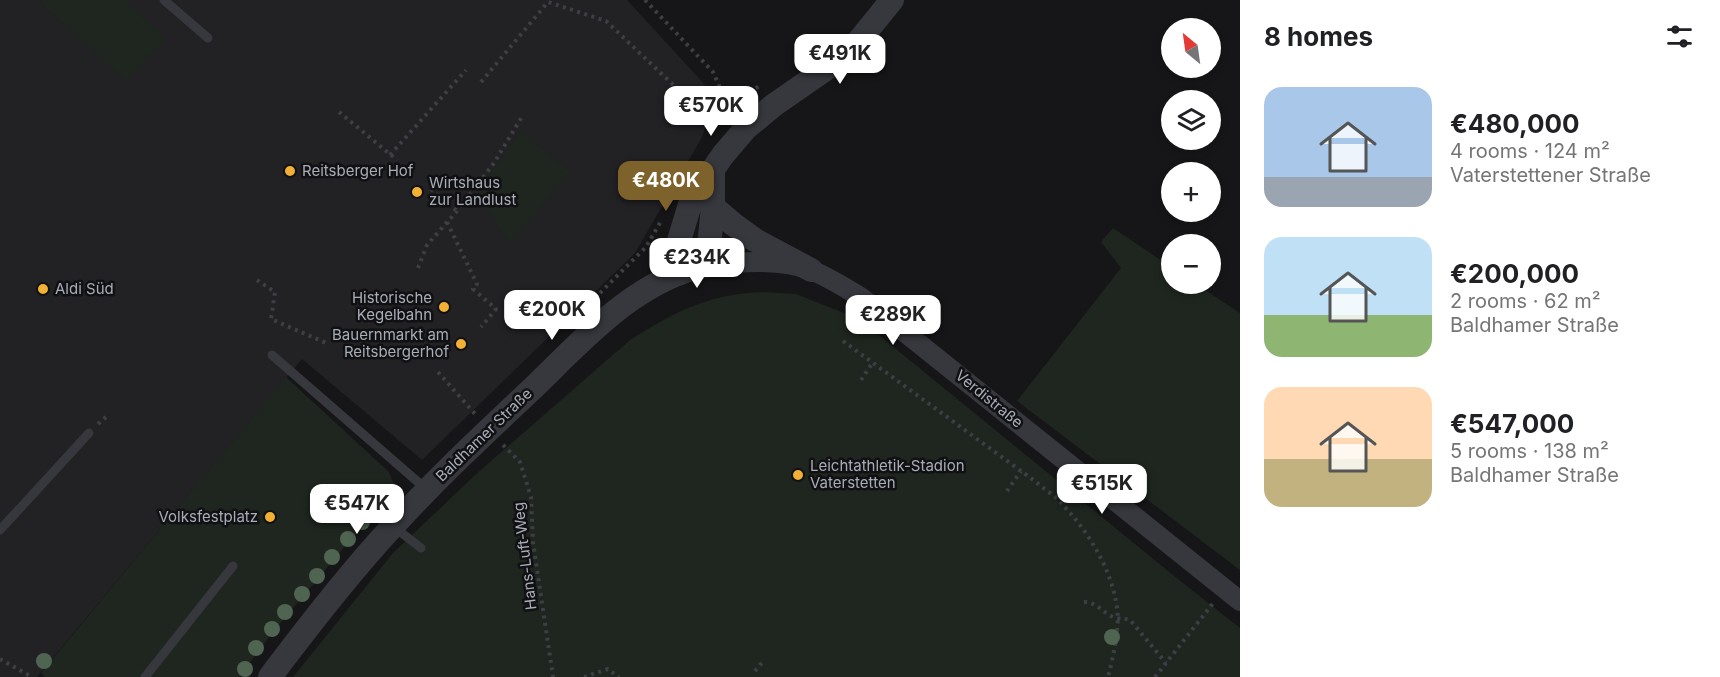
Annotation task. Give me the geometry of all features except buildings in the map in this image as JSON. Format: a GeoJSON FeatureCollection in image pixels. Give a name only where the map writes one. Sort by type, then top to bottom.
{"type":"FeatureCollection","features":[{"type":"Feature","properties":{"kind":"street"},"geometry":{"type":"LineString","coordinates":[[676,274],[678,244],[691,201],[723,155],[746,128],[774,105],[849,53],[892,0]]}},
{"type":"Feature","properties":{"kind":"street"},"geometry":{"type":"LineString","coordinates":[[707,265],[713,207],[713,172]]}},
{"type":"Feature","properties":{"kind":"street"},"geometry":{"type":"LineString","coordinates":[[713,207],[755,240],[811,270]]}},
{"type":"Feature","properties":{"kind":"street","name":"Verdistraße"},"geometry":{"type":"LineString","coordinates":[[676,274],[707,265],[777,263],[811,270],[833,280],[862,297],[1240,602]]}},
{"type":"Feature","properties":{"kind":"street","name":"Baldhamer Straße"},"geometry":{"type":"LineString","coordinates":[[270,677],[325,606],[393,526],[428,491],[478,423],[616,311],[650,287],[676,274]]}},
{"type":"Feature","properties":{"kind":"lane"},"geometry":{"type":"LineString","coordinates":[[164,0],[208,38]]}},
{"type":"Feature","properties":{"kind":"lane"},"geometry":{"type":"LineString","coordinates":[[272,355],[428,491]]}},
{"type":"Feature","properties":{"kind":"lane"},"geometry":{"type":"LineString","coordinates":[[0,530],[88,432]]}},
{"type":"Feature","properties":{"kind":"lane"},"geometry":{"type":"LineString","coordinates":[[393,526],[421,548]]}},
{"type":"Feature","properties":{"kind":"lane"},"geometry":{"type":"LineString","coordinates":[[145,677],[233,566]]}},
{"type":"Feature","properties":{"kind":"path"},"geometry":{"type":"LineString","coordinates":[[645,0],[713,72],[730,110]]}},
{"type":"Feature","properties":{"kind":"path"},"geometry":{"type":"LineString","coordinates":[[482,82],[548,2],[606,21],[686,97]]}},
{"type":"Feature","properties":{"kind":"path"},"geometry":{"type":"LineString","coordinates":[[390,155],[466,69]]}},
{"type":"Feature","properties":{"kind":"path"},"geometry":{"type":"LineString","coordinates":[[724,118],[745,95],[764,84]]}},
{"type":"Feature","properties":{"kind":"path"},"geometry":{"type":"LineString","coordinates":[[339,112],[397,160]]}},
{"type":"Feature","properties":{"kind":"path"},"geometry":{"type":"LineString","coordinates":[[418,268],[427,245],[494,163],[523,115]]}},
{"type":"Feature","properties":{"kind":"path"},"geometry":{"type":"LineString","coordinates":[[431,189],[457,210]]}},
{"type":"Feature","properties":{"kind":"path"},"geometry":{"type":"LineString","coordinates":[[598,296],[646,247],[664,216]]}},
{"type":"Feature","properties":{"kind":"path"},"geometry":{"type":"LineString","coordinates":[[447,222],[477,284],[473,290],[496,309],[481,327]]}},
{"type":"Feature","properties":{"kind":"path"},"geometry":{"type":"LineString","coordinates":[[257,280],[275,292],[271,319],[326,343]]}},
{"type":"Feature","properties":{"kind":"path"},"geometry":{"type":"LineString","coordinates":[[843,341],[1061,502],[1098,552],[1117,606],[1114,656],[1108,677]]}},
{"type":"Feature","properties":{"kind":"path"},"geometry":{"type":"LineString","coordinates":[[861,380],[873,362]]}},
{"type":"Feature","properties":{"kind":"path","name":"Hans-Luft-Weg"},"geometry":{"type":"LineString","coordinates":[[438,372],[478,423],[520,462],[531,497],[533,542],[553,677]]}},
{"type":"Feature","properties":{"kind":"path"},"geometry":{"type":"LineString","coordinates":[[1006,491],[1020,471]]}},
{"type":"Feature","properties":{"kind":"path"},"geometry":{"type":"LineString","coordinates":[[1155,677],[1224,589]]}},
{"type":"Feature","properties":{"kind":"path"},"geometry":{"type":"LineString","coordinates":[[1084,602],[1093,603],[1118,618],[1131,621],[1166,663]]}},
{"type":"Feature","properties":{"kind":"path"},"geometry":{"type":"LineString","coordinates":[[0,659],[32,677]]}},
{"type":"Feature","properties":{"kind":"path"},"geometry":{"type":"LineString","coordinates":[[755,671],[764,660]]}},
{"type":"Feature","properties":{"kind":"path"},"geometry":{"type":"LineString","coordinates":[[584,677],[608,669],[619,677]]}},
{"type":"Feature","properties":{"kind":"shaded area"},"geometry":{"type":"Polygon","coordinates":[[[0,0],[627,0],[717,98],[701,139],[635,253],[422,460],[302,359],[37,677],[0,677],[0,0]]]}},
{"type":"Feature","properties":{"kind":"shaded area"},"geometry":{"type":"Polygon","coordinates":[[[41,0],[124,0],[166,38],[126,81],[40,2],[41,0]]]}},
{"type":"Feature","properties":{"kind":"shaded area"},"geometry":{"type":"Polygon","coordinates":[[[521,132],[570,172],[511,242],[498,228],[492,214],[472,198],[521,132]]]}},
{"type":"Feature","properties":{"kind":"shaded area"},"geometry":{"type":"Polygon","coordinates":[[[1113,228],[1161,260],[1161,294],[1211,294],[1240,313],[1240,570],[1017,401],[1121,268],[1101,242],[1113,228]]]}},
{"type":"Feature","properties":{"kind":"shaded area","name":"Leichtathletik-Stadion Vaterstetten"},"geometry":{"type":"Polygon","coordinates":[[[763,292],[796,294],[849,315],[880,336],[1240,628],[1240,677],[293,677],[393,553],[474,476],[630,340],[678,313],[709,300],[763,292]]]}},
{"type":"Feature","properties":{"kind":"shaded area","name":"Volksfestplatz"},"geometry":{"type":"Polygon","coordinates":[[[286,377],[389,472],[395,487],[272,633],[239,677],[45,677],[41,673],[286,377]]]}},
{"type":"Feature","properties":{"kind":"place","name":"Reitsberger Hof"},"geometry":{"type":"Point","coordinates":[290,171]}},
{"type":"Feature","properties":{"kind":"place","name":"Wirtshaus zur Landlust"},"geometry":{"type":"Point","coordinates":[417,192]}},
{"type":"Feature","properties":{"kind":"place","name":"Aldi Süd"},"geometry":{"type":"Point","coordinates":[43,289]}},
{"type":"Feature","properties":{"kind":"place","name":"Historische Kegelbahn"},"geometry":{"type":"Point","coordinates":[444,307]}},
{"type":"Feature","properties":{"kind":"place","name":"Bauernmarkt am Reitsbergerhof"},"geometry":{"type":"Point","coordinates":[461,344]}},
{"type":"Feature","properties":{"kind":"place","name":"Leichtathletik-Stadion Vaterstetten"},"geometry":{"type":"Point","coordinates":[798,475]}},
{"type":"Feature","properties":{"kind":"place","name":"Volksfestplatz"},"geometry":{"type":"Point","coordinates":[270,517]}}]}
